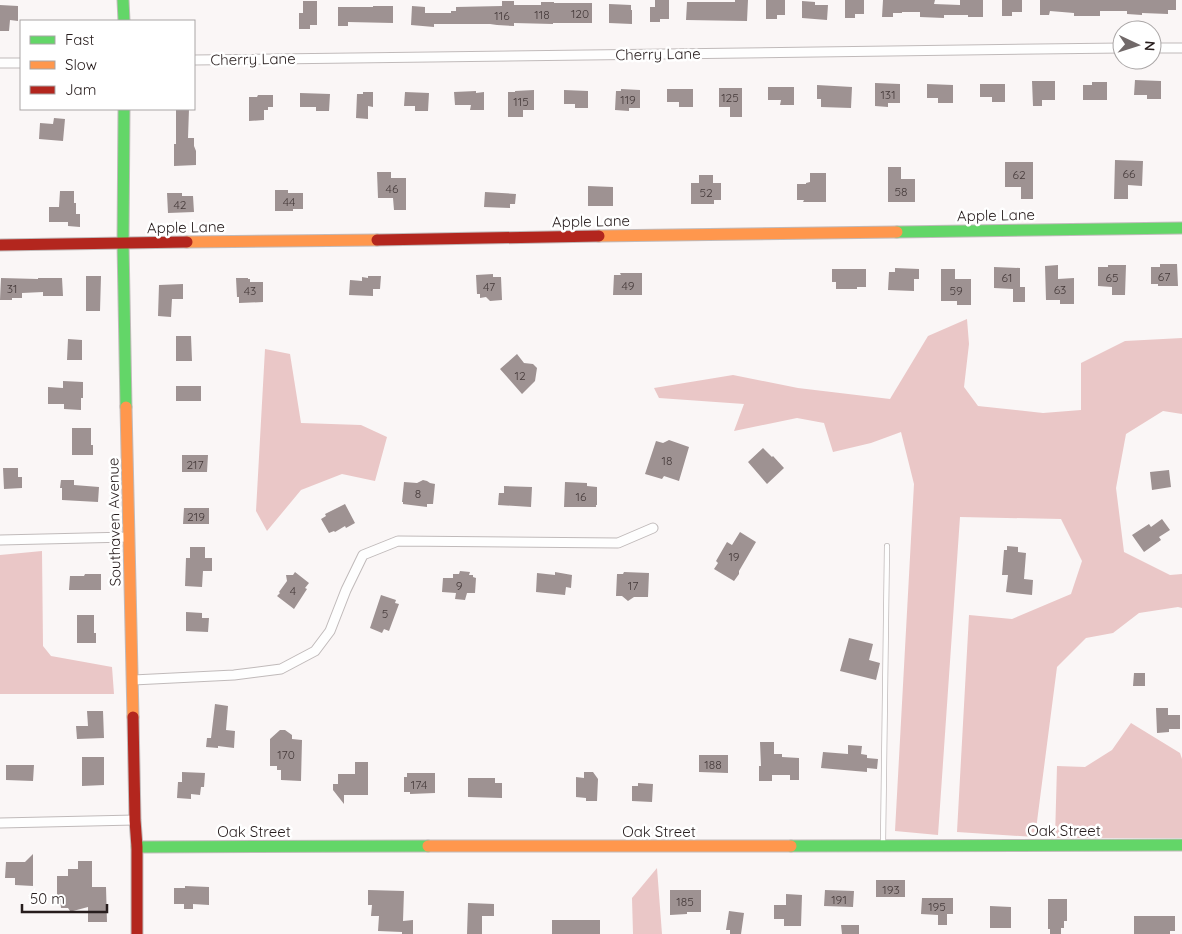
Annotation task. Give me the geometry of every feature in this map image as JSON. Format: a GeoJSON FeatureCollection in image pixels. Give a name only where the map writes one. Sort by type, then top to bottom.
{"type":"FeatureCollection","features":[{"type":"Feature","properties":{"kind":"street"},"geometry":{"type":"LineString","coordinates":[[123,0],[124,20]]}},
{"type":"Feature","properties":{"kind":"street","name":"Cherry Lane"},"geometry":{"type":"LineString","coordinates":[[195,60],[1112,48]]}},
{"type":"Feature","properties":{"kind":"street"},"geometry":{"type":"LineString","coordinates":[[1162,48],[1182,48]]}},
{"type":"Feature","properties":{"kind":"street"},"geometry":{"type":"LineString","coordinates":[[0,63],[20,62]]}},
{"type":"Feature","properties":{"kind":"street","name":"Southaven Avenue"},"geometry":{"type":"LineString","coordinates":[[124,110],[123,243],[137,847],[137,934]]}},
{"type":"Feature","properties":{"kind":"street","name":"Apple Lane"},"geometry":{"type":"LineString","coordinates":[[0,245],[1182,228]]}},
{"type":"Feature","properties":{"kind":"street"},"geometry":{"type":"LineString","coordinates":[[133,680],[234,676],[282,669],[315,651],[330,631],[346,590],[363,555],[398,541],[618,543],[653,528]]}},
{"type":"Feature","properties":{"kind":"street"},"geometry":{"type":"LineString","coordinates":[[0,540],[129,537]]}},
{"type":"Feature","properties":{"kind":"street"},"geometry":{"type":"LineString","coordinates":[[0,823],[135,820]]}},
{"type":"Feature","properties":{"kind":"street","name":"Oak Street"},"geometry":{"type":"LineString","coordinates":[[137,847],[1182,845]]}},
{"type":"Feature","properties":{"kind":"lane"},"geometry":{"type":"LineString","coordinates":[[883,845],[887,546]]}},
{"type":"Feature","properties":{"kind":"shaded area"},"geometry":{"type":"Polygon","coordinates":[[[967,319],[969,344],[964,387],[978,406],[1043,413],[1081,410],[1081,363],[1125,341],[1182,338],[1182,414],[1163,411],[1126,434],[1116,488],[1124,552],[1170,575],[1182,574],[1182,608],[1139,613],[1113,633],[1086,638],[1057,667],[1035,837],[957,832],[969,615],[1012,619],[1071,594],[1082,561],[1061,519],[960,517],[938,835],[895,831],[914,484],[901,432],[871,443],[833,452],[824,423],[797,418],[734,431],[744,404],[659,398],[654,388],[733,375],[798,388],[890,399],[928,336],[967,319]]]}},
{"type":"Feature","properties":{"kind":"shaded area"},"geometry":{"type":"Polygon","coordinates":[[[265,349],[290,354],[301,423],[361,425],[387,437],[375,481],[342,474],[301,490],[267,531],[256,511],[265,349]]]}},
{"type":"Feature","properties":{"kind":"shaded area"},"geometry":{"type":"Polygon","coordinates":[[[42,551],[43,646],[51,656],[112,667],[114,694],[0,694],[0,555],[42,551]]]}},
{"type":"Feature","properties":{"kind":"shaded area"},"geometry":{"type":"Polygon","coordinates":[[[1131,723],[1180,753],[1182,759],[1182,838],[1055,838],[1057,766],[1085,767],[1112,750],[1131,723]]]}},
{"type":"Feature","properties":{"kind":"shaded area"},"geometry":{"type":"Polygon","coordinates":[[[657,868],[662,934],[633,934],[632,898],[657,868]]]}},
{"type":"Feature","properties":{"kind":"building"},"geometry":{"type":"Polygon","coordinates":[[[655,0],[669,0],[669,19],[660,19],[660,22],[650,22],[650,7],[655,7],[655,0]]]}},
{"type":"Feature","properties":{"kind":"building"},"geometry":{"type":"Polygon","coordinates":[[[735,0],[748,0],[747,21],[686,20],[687,2],[735,2],[735,0]]]}},
{"type":"Feature","properties":{"kind":"building"},"geometry":{"type":"Polygon","coordinates":[[[766,0],[785,0],[785,15],[777,15],[777,19],[766,19],[766,0]]]}},
{"type":"Feature","properties":{"kind":"building"},"geometry":{"type":"Polygon","coordinates":[[[845,0],[864,0],[864,14],[855,14],[855,18],[845,18],[845,0]]]}},
{"type":"Feature","properties":{"kind":"building"},"geometry":{"type":"Polygon","coordinates":[[[883,0],[935,0],[934,4],[960,5],[960,0],[983,0],[983,17],[944,15],[944,18],[920,17],[920,12],[902,12],[893,13],[893,17],[882,17],[883,0]]]}},
{"type":"Feature","properties":{"kind":"building"},"geometry":{"type":"Polygon","coordinates":[[[1002,0],[1022,0],[1022,12],[1012,12],[1012,16],[1002,16],[1002,0]]]}},
{"type":"Feature","properties":{"kind":"building"},"geometry":{"type":"Polygon","coordinates":[[[1040,0],[1176,0],[1176,10],[1168,10],[1168,14],[1142,13],[1142,15],[1127,14],[1127,11],[1100,11],[1100,16],[1074,16],[1074,13],[1050,11],[1049,15],[1040,15],[1040,0]]]}},
{"type":"Feature","properties":{"kind":"building"},"geometry":{"type":"Polygon","coordinates":[[[303,1],[317,1],[317,25],[310,25],[310,29],[299,29],[299,13],[303,13],[303,1]]]}},
{"type":"Feature","properties":{"kind":"building"},"geometry":{"type":"Polygon","coordinates":[[[502,1],[514,1],[514,5],[541,5],[541,2],[592,3],[592,23],[514,23],[514,26],[434,24],[434,27],[411,25],[412,6],[425,7],[425,13],[451,13],[451,11],[456,11],[456,7],[502,6],[502,1]]]}},
{"type":"Feature","properties":{"kind":"building"},"geometry":{"type":"Polygon","coordinates":[[[802,1],[815,2],[815,5],[828,5],[827,20],[802,18],[802,1]]]}},
{"type":"Feature","properties":{"kind":"building"},"geometry":{"type":"Polygon","coordinates":[[[609,4],[631,5],[632,24],[609,23],[609,4]]]}},
{"type":"Feature","properties":{"kind":"building"},"geometry":{"type":"Polygon","coordinates":[[[0,5],[18,6],[18,21],[10,20],[9,31],[0,31],[0,5]]]}},
{"type":"Feature","properties":{"kind":"building"},"geometry":{"type":"Polygon","coordinates":[[[393,6],[393,23],[348,22],[348,26],[338,26],[338,7],[393,6]]]}},
{"type":"Feature","properties":{"kind":"building"},"geometry":{"type":"Polygon","coordinates":[[[1135,80],[1161,81],[1161,99],[1147,99],[1147,95],[1134,95],[1135,80]]]}},
{"type":"Feature","properties":{"kind":"building"},"geometry":{"type":"Polygon","coordinates":[[[1032,81],[1055,81],[1055,100],[1042,100],[1042,106],[1033,106],[1032,81]]]}},
{"type":"Feature","properties":{"kind":"building"},"geometry":{"type":"Polygon","coordinates":[[[1092,82],[1107,82],[1107,100],[1083,100],[1083,85],[1092,85],[1092,82]]]}},
{"type":"Feature","properties":{"kind":"building"},"geometry":{"type":"Polygon","coordinates":[[[875,83],[900,84],[900,103],[888,103],[888,107],[875,106],[875,83]]]}},
{"type":"Feature","properties":{"kind":"building"},"geometry":{"type":"Polygon","coordinates":[[[927,84],[953,85],[953,103],[938,103],[938,98],[927,98],[927,84]]]}},
{"type":"Feature","properties":{"kind":"building"},"geometry":{"type":"Polygon","coordinates":[[[980,84],[1005,84],[1005,102],[992,102],[992,97],[980,97],[980,84]]]}},
{"type":"Feature","properties":{"kind":"building"},"geometry":{"type":"Polygon","coordinates":[[[817,85],[852,87],[851,108],[821,107],[821,99],[817,99],[817,85]]]}},
{"type":"Feature","properties":{"kind":"building"},"geometry":{"type":"Polygon","coordinates":[[[768,87],[794,87],[794,105],[780,105],[781,100],[768,100],[768,87]]]}},
{"type":"Feature","properties":{"kind":"building"},"geometry":{"type":"Polygon","coordinates":[[[719,88],[742,88],[742,117],[730,117],[730,107],[719,107],[719,88]]]}},
{"type":"Feature","properties":{"kind":"building"},"geometry":{"type":"Polygon","coordinates":[[[621,89],[640,90],[640,108],[629,108],[629,111],[615,110],[616,91],[621,91],[621,89]]]}},
{"type":"Feature","properties":{"kind":"building"},"geometry":{"type":"Polygon","coordinates":[[[667,89],[693,89],[693,107],[679,107],[679,102],[667,102],[667,89]]]}},
{"type":"Feature","properties":{"kind":"building"},"geometry":{"type":"Polygon","coordinates":[[[534,90],[534,110],[523,110],[523,117],[508,117],[508,92],[534,90]]]}},
{"type":"Feature","properties":{"kind":"building"},"geometry":{"type":"Polygon","coordinates":[[[564,90],[588,91],[588,108],[575,108],[575,104],[564,104],[564,90]]]}},
{"type":"Feature","properties":{"kind":"building"},"geometry":{"type":"Polygon","coordinates":[[[476,91],[476,93],[484,92],[484,110],[470,110],[471,105],[455,105],[454,92],[476,91]]]}},
{"type":"Feature","properties":{"kind":"building"},"geometry":{"type":"Polygon","coordinates":[[[363,92],[373,92],[373,107],[368,106],[368,119],[356,118],[357,94],[363,94],[363,92]]]}},
{"type":"Feature","properties":{"kind":"building"},"geometry":{"type":"Polygon","coordinates":[[[405,92],[429,93],[428,111],[415,111],[415,106],[404,106],[405,92]]]}},
{"type":"Feature","properties":{"kind":"building"},"geometry":{"type":"Polygon","coordinates":[[[300,93],[330,94],[329,111],[316,111],[316,107],[300,107],[300,93]]]}},
{"type":"Feature","properties":{"kind":"building"},"geometry":{"type":"Polygon","coordinates":[[[258,95],[273,95],[273,107],[268,107],[268,110],[264,110],[264,120],[249,121],[249,97],[257,97],[258,95]]]}},
{"type":"Feature","properties":{"kind":"building"},"geometry":{"type":"Polygon","coordinates":[[[176,110],[189,110],[188,138],[194,138],[196,165],[174,166],[174,144],[176,144],[176,110]]]}},
{"type":"Feature","properties":{"kind":"building"},"geometry":{"type":"Polygon","coordinates":[[[54,118],[65,119],[63,141],[39,139],[40,123],[53,124],[54,118]]]}},
{"type":"Feature","properties":{"kind":"building"},"geometry":{"type":"Polygon","coordinates":[[[1115,160],[1143,161],[1142,186],[1128,185],[1128,199],[1114,199],[1115,160]]]}},
{"type":"Feature","properties":{"kind":"building"},"geometry":{"type":"Polygon","coordinates":[[[1005,162],[1033,162],[1033,199],[1021,199],[1021,187],[1005,187],[1005,162]]]}},
{"type":"Feature","properties":{"kind":"building"},"geometry":{"type":"Polygon","coordinates":[[[888,167],[901,167],[901,179],[915,179],[915,202],[888,202],[888,167]]]}},
{"type":"Feature","properties":{"kind":"building"},"geometry":{"type":"Polygon","coordinates":[[[377,172],[391,172],[391,178],[406,178],[406,210],[394,210],[393,198],[378,198],[377,172]]]}},
{"type":"Feature","properties":{"kind":"building"},"geometry":{"type":"Polygon","coordinates":[[[810,173],[826,173],[826,202],[803,202],[804,200],[797,200],[797,184],[810,182],[810,173]]]}},
{"type":"Feature","properties":{"kind":"building"},"geometry":{"type":"Polygon","coordinates":[[[699,175],[713,175],[713,183],[721,183],[721,200],[714,200],[714,204],[691,204],[691,183],[699,183],[699,175]]]}},
{"type":"Feature","properties":{"kind":"building"},"geometry":{"type":"Polygon","coordinates":[[[588,186],[613,187],[613,206],[588,206],[588,186]]]}},
{"type":"Feature","properties":{"kind":"building"},"geometry":{"type":"Polygon","coordinates":[[[275,190],[288,190],[288,193],[303,193],[303,209],[275,211],[275,190]]]}},
{"type":"Feature","properties":{"kind":"building"},"geometry":{"type":"Polygon","coordinates":[[[60,191],[74,191],[76,214],[80,214],[80,227],[68,226],[68,222],[49,222],[49,207],[59,207],[60,191]]]}},
{"type":"Feature","properties":{"kind":"building"},"geometry":{"type":"Polygon","coordinates":[[[485,192],[516,194],[515,204],[510,204],[510,208],[484,207],[485,192]]]}},
{"type":"Feature","properties":{"kind":"building"},"geometry":{"type":"Polygon","coordinates":[[[167,193],[182,193],[182,196],[193,196],[194,212],[168,213],[167,193]]]}},
{"type":"Feature","properties":{"kind":"building"},"geometry":{"type":"Polygon","coordinates":[[[1160,264],[1177,264],[1178,286],[1151,284],[1151,267],[1160,267],[1160,264]]]}},
{"type":"Feature","properties":{"kind":"building"},"geometry":{"type":"Polygon","coordinates":[[[1058,265],[1058,279],[1074,278],[1074,304],[1060,304],[1060,300],[1046,300],[1045,266],[1058,265]]]}},
{"type":"Feature","properties":{"kind":"building"},"geometry":{"type":"Polygon","coordinates":[[[1108,265],[1126,265],[1125,295],[1112,295],[1112,287],[1098,286],[1098,267],[1108,267],[1108,265]]]}},
{"type":"Feature","properties":{"kind":"building"},"geometry":{"type":"Polygon","coordinates":[[[994,267],[1020,268],[1020,287],[1025,287],[1025,302],[1013,302],[1013,289],[994,288],[994,267]]]}},
{"type":"Feature","properties":{"kind":"building"},"geometry":{"type":"Polygon","coordinates":[[[895,268],[919,269],[919,279],[914,279],[914,291],[888,290],[889,272],[895,272],[895,268]]]}},
{"type":"Feature","properties":{"kind":"building"},"geometry":{"type":"Polygon","coordinates":[[[832,269],[866,269],[866,287],[836,289],[836,282],[832,282],[832,269]]]}},
{"type":"Feature","properties":{"kind":"building"},"geometry":{"type":"Polygon","coordinates":[[[941,269],[955,269],[955,279],[971,279],[971,305],[957,305],[957,301],[941,301],[941,269]]]}},
{"type":"Feature","properties":{"kind":"building"},"geometry":{"type":"Polygon","coordinates":[[[620,273],[642,273],[642,295],[613,295],[614,275],[621,275],[620,273]]]}},
{"type":"Feature","properties":{"kind":"building"},"geometry":{"type":"Polygon","coordinates":[[[493,274],[493,277],[501,277],[502,300],[490,301],[486,297],[480,298],[480,294],[477,294],[476,275],[493,274]]]}},
{"type":"Feature","properties":{"kind":"building"},"geometry":{"type":"Polygon","coordinates":[[[86,276],[101,276],[100,311],[86,311],[86,276]]]}},
{"type":"Feature","properties":{"kind":"building"},"geometry":{"type":"Polygon","coordinates":[[[368,276],[381,276],[380,289],[373,289],[373,296],[349,295],[350,280],[362,281],[362,277],[368,278],[368,276]]]}},
{"type":"Feature","properties":{"kind":"building"},"geometry":{"type":"Polygon","coordinates":[[[1,278],[62,278],[63,296],[43,296],[43,292],[22,293],[22,298],[0,300],[1,278]]]}},
{"type":"Feature","properties":{"kind":"building"},"geometry":{"type":"Polygon","coordinates":[[[236,278],[248,278],[250,282],[263,282],[263,302],[239,303],[236,278]]]}},
{"type":"Feature","properties":{"kind":"building"},"geometry":{"type":"Polygon","coordinates":[[[183,284],[183,299],[172,299],[171,317],[158,316],[159,285],[183,284]]]}},
{"type":"Feature","properties":{"kind":"building"},"geometry":{"type":"Polygon","coordinates":[[[176,336],[191,336],[192,361],[176,361],[176,336]]]}},
{"type":"Feature","properties":{"kind":"building"},"geometry":{"type":"Polygon","coordinates":[[[68,339],[82,340],[82,360],[67,360],[68,339]]]}},
{"type":"Feature","properties":{"kind":"building"},"geometry":{"type":"Polygon","coordinates":[[[517,354],[524,363],[533,364],[537,368],[535,381],[522,394],[500,369],[517,354]]]}},
{"type":"Feature","properties":{"kind":"building"},"geometry":{"type":"Polygon","coordinates":[[[63,381],[83,382],[81,410],[64,409],[64,404],[48,404],[48,387],[63,388],[63,381]]]}},
{"type":"Feature","properties":{"kind":"building"},"geometry":{"type":"Polygon","coordinates":[[[176,386],[201,386],[201,401],[176,401],[176,386]]]}},
{"type":"Feature","properties":{"kind":"building"},"geometry":{"type":"Polygon","coordinates":[[[72,428],[91,428],[93,455],[72,455],[72,428]]]}},
{"type":"Feature","properties":{"kind":"building"},"geometry":{"type":"Polygon","coordinates":[[[669,440],[689,447],[679,481],[664,476],[662,479],[645,474],[656,441],[663,443],[669,440]]]}},
{"type":"Feature","properties":{"kind":"building"},"geometry":{"type":"Polygon","coordinates":[[[763,448],[784,468],[767,484],[748,462],[763,448]]]}},
{"type":"Feature","properties":{"kind":"building"},"geometry":{"type":"Polygon","coordinates":[[[182,455],[208,455],[207,472],[182,472],[182,455]]]}},
{"type":"Feature","properties":{"kind":"building"},"geometry":{"type":"Polygon","coordinates":[[[3,468],[18,468],[18,477],[22,477],[22,488],[4,489],[3,468]]]}},
{"type":"Feature","properties":{"kind":"building"},"geometry":{"type":"Polygon","coordinates":[[[1169,470],[1171,487],[1152,490],[1150,472],[1169,470]]]}},
{"type":"Feature","properties":{"kind":"building"},"geometry":{"type":"Polygon","coordinates":[[[61,480],[74,480],[74,485],[99,487],[98,502],[62,500],[61,480]]]}},
{"type":"Feature","properties":{"kind":"building"},"geometry":{"type":"Polygon","coordinates":[[[423,480],[435,484],[433,504],[427,504],[427,507],[403,504],[404,482],[417,483],[423,480]]]}},
{"type":"Feature","properties":{"kind":"building"},"geometry":{"type":"Polygon","coordinates":[[[565,482],[587,483],[587,486],[597,487],[596,507],[564,507],[565,482]]]}},
{"type":"Feature","properties":{"kind":"building"},"geometry":{"type":"Polygon","coordinates":[[[504,486],[532,487],[531,507],[498,505],[499,493],[504,493],[504,486]]]}},
{"type":"Feature","properties":{"kind":"building"},"geometry":{"type":"Polygon","coordinates":[[[345,504],[355,523],[329,533],[321,519],[326,516],[325,514],[345,504]]]}},
{"type":"Feature","properties":{"kind":"building"},"geometry":{"type":"Polygon","coordinates":[[[184,508],[209,508],[209,524],[183,524],[184,508]]]}},
{"type":"Feature","properties":{"kind":"building"},"geometry":{"type":"Polygon","coordinates":[[[1162,519],[1170,530],[1159,537],[1161,540],[1144,552],[1132,535],[1149,524],[1151,527],[1162,519]]]}},
{"type":"Feature","properties":{"kind":"building"},"geometry":{"type":"Polygon","coordinates":[[[740,532],[756,542],[734,581],[714,569],[718,563],[716,561],[727,542],[732,545],[740,532]]]}},
{"type":"Feature","properties":{"kind":"building"},"geometry":{"type":"Polygon","coordinates":[[[1007,546],[1018,547],[1018,552],[1026,553],[1024,579],[1033,580],[1032,595],[1006,592],[1008,575],[1002,575],[1004,550],[1007,550],[1007,546]]]}},
{"type":"Feature","properties":{"kind":"building"},"geometry":{"type":"Polygon","coordinates":[[[190,547],[205,547],[205,558],[212,558],[212,571],[203,571],[202,587],[185,586],[186,558],[190,558],[190,547]]]}},
{"type":"Feature","properties":{"kind":"building"},"geometry":{"type":"Polygon","coordinates":[[[460,571],[470,572],[469,575],[473,575],[476,578],[475,593],[467,593],[465,600],[455,599],[456,593],[442,592],[443,578],[453,578],[453,574],[459,574],[460,571]]]}},
{"type":"Feature","properties":{"kind":"building"},"geometry":{"type":"Polygon","coordinates":[[[295,572],[309,583],[294,609],[277,596],[287,581],[286,575],[293,575],[295,572]]]}},
{"type":"Feature","properties":{"kind":"building"},"geometry":{"type":"Polygon","coordinates":[[[555,572],[572,575],[571,588],[566,587],[565,595],[536,592],[537,573],[555,575],[555,572]]]}},
{"type":"Feature","properties":{"kind":"building"},"geometry":{"type":"Polygon","coordinates":[[[624,572],[649,573],[648,597],[634,597],[628,601],[622,596],[616,596],[617,574],[623,574],[624,572]]]}},
{"type":"Feature","properties":{"kind":"building"},"geometry":{"type":"Polygon","coordinates":[[[85,574],[101,574],[101,590],[69,590],[70,576],[84,576],[85,574]]]}},
{"type":"Feature","properties":{"kind":"building"},"geometry":{"type":"Polygon","coordinates":[[[381,595],[396,600],[395,603],[399,604],[389,631],[384,629],[382,633],[370,628],[381,595]]]}},
{"type":"Feature","properties":{"kind":"building"},"geometry":{"type":"Polygon","coordinates":[[[186,612],[202,613],[202,618],[209,618],[208,632],[186,631],[186,612]]]}},
{"type":"Feature","properties":{"kind":"building"},"geometry":{"type":"Polygon","coordinates":[[[77,615],[94,615],[96,643],[77,643],[77,615]]]}},
{"type":"Feature","properties":{"kind":"building"},"geometry":{"type":"Polygon","coordinates":[[[849,638],[873,644],[869,660],[880,663],[876,680],[840,671],[849,638]]]}},
{"type":"Feature","properties":{"kind":"building"},"geometry":{"type":"Polygon","coordinates":[[[1134,673],[1145,673],[1145,686],[1133,686],[1134,673]]]}},
{"type":"Feature","properties":{"kind":"building"},"geometry":{"type":"Polygon","coordinates":[[[215,704],[228,706],[226,730],[235,731],[234,748],[206,747],[207,738],[211,738],[215,704]]]}},
{"type":"Feature","properties":{"kind":"building"},"geometry":{"type":"Polygon","coordinates":[[[1156,708],[1168,708],[1168,715],[1180,715],[1180,729],[1169,729],[1169,732],[1157,733],[1156,708]]]}},
{"type":"Feature","properties":{"kind":"building"},"geometry":{"type":"Polygon","coordinates":[[[87,711],[103,711],[104,738],[77,739],[76,726],[88,726],[87,711]]]}},
{"type":"Feature","properties":{"kind":"building"},"geometry":{"type":"Polygon","coordinates":[[[280,730],[285,730],[292,735],[292,739],[302,740],[301,781],[281,780],[281,770],[277,770],[277,766],[270,766],[270,739],[280,730]]]}},
{"type":"Feature","properties":{"kind":"building"},"geometry":{"type":"Polygon","coordinates":[[[760,742],[774,742],[774,754],[782,754],[782,757],[799,758],[799,780],[790,780],[790,775],[772,775],[772,781],[759,781],[759,766],[761,766],[760,742]]]}},
{"type":"Feature","properties":{"kind":"building"},"geometry":{"type":"Polygon","coordinates":[[[848,745],[862,746],[861,754],[867,755],[867,758],[878,759],[877,769],[867,768],[867,772],[821,768],[823,752],[848,754],[848,745]]]}},
{"type":"Feature","properties":{"kind":"building"},"geometry":{"type":"Polygon","coordinates":[[[699,755],[728,755],[728,773],[699,772],[699,755]]]}},
{"type":"Feature","properties":{"kind":"building"},"geometry":{"type":"Polygon","coordinates":[[[82,757],[104,757],[104,785],[82,786],[82,757]]]}},
{"type":"Feature","properties":{"kind":"building"},"geometry":{"type":"Polygon","coordinates":[[[355,762],[368,762],[368,795],[344,795],[344,804],[333,790],[333,784],[338,784],[338,774],[355,774],[355,762]]]}},
{"type":"Feature","properties":{"kind":"building"},"geometry":{"type":"Polygon","coordinates":[[[6,765],[34,765],[33,781],[6,780],[6,765]]]}},
{"type":"Feature","properties":{"kind":"building"},"geometry":{"type":"Polygon","coordinates":[[[182,772],[205,773],[204,787],[201,787],[200,795],[191,794],[191,799],[177,798],[178,782],[182,782],[182,772]]]}},
{"type":"Feature","properties":{"kind":"building"},"geometry":{"type":"Polygon","coordinates":[[[584,772],[593,772],[598,779],[597,801],[586,801],[586,798],[576,797],[576,777],[584,778],[584,772]]]}},
{"type":"Feature","properties":{"kind":"building"},"geometry":{"type":"Polygon","coordinates":[[[407,773],[435,773],[435,793],[410,794],[410,792],[404,792],[404,777],[407,777],[407,773]]]}},
{"type":"Feature","properties":{"kind":"building"},"geometry":{"type":"Polygon","coordinates":[[[468,778],[495,778],[495,783],[502,783],[502,798],[468,797],[468,778]]]}},
{"type":"Feature","properties":{"kind":"building"},"geometry":{"type":"Polygon","coordinates":[[[638,783],[653,784],[652,802],[632,801],[632,786],[638,786],[638,783]]]}},
{"type":"Feature","properties":{"kind":"building"},"geometry":{"type":"Polygon","coordinates":[[[33,854],[33,886],[15,885],[15,878],[5,878],[6,862],[25,862],[33,854]]]}},
{"type":"Feature","properties":{"kind":"building"},"geometry":{"type":"Polygon","coordinates":[[[78,861],[92,861],[92,887],[106,887],[107,922],[88,922],[88,907],[73,911],[70,911],[68,908],[61,908],[60,899],[57,899],[57,876],[68,876],[68,869],[78,869],[78,861]]]}},
{"type":"Feature","properties":{"kind":"building"},"geometry":{"type":"Polygon","coordinates":[[[876,880],[905,880],[905,897],[876,897],[876,880]]]}},
{"type":"Feature","properties":{"kind":"building"},"geometry":{"type":"Polygon","coordinates":[[[185,886],[209,887],[209,905],[193,904],[193,909],[184,909],[184,904],[174,904],[174,888],[185,888],[185,886]]]}},
{"type":"Feature","properties":{"kind":"building"},"geometry":{"type":"Polygon","coordinates":[[[368,890],[404,891],[403,921],[413,920],[413,934],[378,931],[379,916],[371,916],[372,905],[368,905],[368,890]]]}},
{"type":"Feature","properties":{"kind":"building"},"geometry":{"type":"Polygon","coordinates":[[[670,890],[701,890],[701,912],[670,915],[670,890]]]}},
{"type":"Feature","properties":{"kind":"building"},"geometry":{"type":"Polygon","coordinates":[[[825,890],[854,891],[853,907],[824,906],[825,890]]]}},
{"type":"Feature","properties":{"kind":"building"},"geometry":{"type":"Polygon","coordinates":[[[786,894],[802,895],[801,926],[784,926],[784,919],[774,919],[774,905],[786,905],[786,894]]]}},
{"type":"Feature","properties":{"kind":"building"},"geometry":{"type":"Polygon","coordinates":[[[922,898],[953,898],[953,914],[947,914],[947,925],[938,925],[938,915],[921,914],[922,898]]]}},
{"type":"Feature","properties":{"kind":"building"},"geometry":{"type":"Polygon","coordinates":[[[1048,899],[1067,899],[1067,921],[1064,921],[1064,928],[1061,928],[1061,934],[1050,934],[1050,929],[1048,929],[1048,899]]]}},
{"type":"Feature","properties":{"kind":"building"},"geometry":{"type":"Polygon","coordinates":[[[468,903],[494,904],[494,916],[482,916],[482,934],[467,934],[468,903]]]}},
{"type":"Feature","properties":{"kind":"building"},"geometry":{"type":"Polygon","coordinates":[[[990,906],[1011,907],[1011,928],[990,928],[990,906]]]}},
{"type":"Feature","properties":{"kind":"building"},"geometry":{"type":"Polygon","coordinates":[[[729,911],[744,913],[741,934],[730,934],[730,930],[726,930],[729,911]]]}},
{"type":"Feature","properties":{"kind":"building"},"geometry":{"type":"Polygon","coordinates":[[[1134,916],[1175,916],[1175,931],[1170,931],[1170,934],[1134,934],[1134,916]]]}},
{"type":"Feature","properties":{"kind":"building"},"geometry":{"type":"Polygon","coordinates":[[[552,920],[600,920],[600,934],[552,934],[552,920]]]}},
{"type":"Feature","properties":{"kind":"building"},"geometry":{"type":"Polygon","coordinates":[[[841,925],[859,925],[859,934],[842,934],[841,925]]]}},
{"type":"Feature","properties":{"kind":"traffic: fast"},"geometry":{"type":"LineString","coordinates":[[123,0],[124,20]]}},
{"type":"Feature","properties":{"kind":"traffic: fast"},"geometry":{"type":"LineString","coordinates":[[124,110],[123,243],[126,407]]}},
{"type":"Feature","properties":{"kind":"traffic: fast"},"geometry":{"type":"LineString","coordinates":[[897,232],[1182,228]]}},
{"type":"Feature","properties":{"kind":"traffic: fast"},"geometry":{"type":"LineString","coordinates":[[791,846],[1182,845]]}},
{"type":"Feature","properties":{"kind":"traffic: fast"},"geometry":{"type":"LineString","coordinates":[[137,847],[428,846]]}},
{"type":"Feature","properties":{"kind":"traffic: slow"},"geometry":{"type":"LineString","coordinates":[[599,236],[897,232]]}},
{"type":"Feature","properties":{"kind":"traffic: slow"},"geometry":{"type":"LineString","coordinates":[[187,242],[377,240]]}},
{"type":"Feature","properties":{"kind":"traffic: slow"},"geometry":{"type":"LineString","coordinates":[[126,407],[133,717]]}},
{"type":"Feature","properties":{"kind":"traffic: slow"},"geometry":{"type":"LineString","coordinates":[[428,846],[791,846]]}},
{"type":"Feature","properties":{"kind":"traffic: jam"},"geometry":{"type":"LineString","coordinates":[[377,240],[599,236]]}},
{"type":"Feature","properties":{"kind":"traffic: jam"},"geometry":{"type":"LineString","coordinates":[[0,245],[187,242]]}},
{"type":"Feature","properties":{"kind":"traffic: jam"},"geometry":{"type":"LineString","coordinates":[[133,717],[137,847],[137,934]]}}]}
